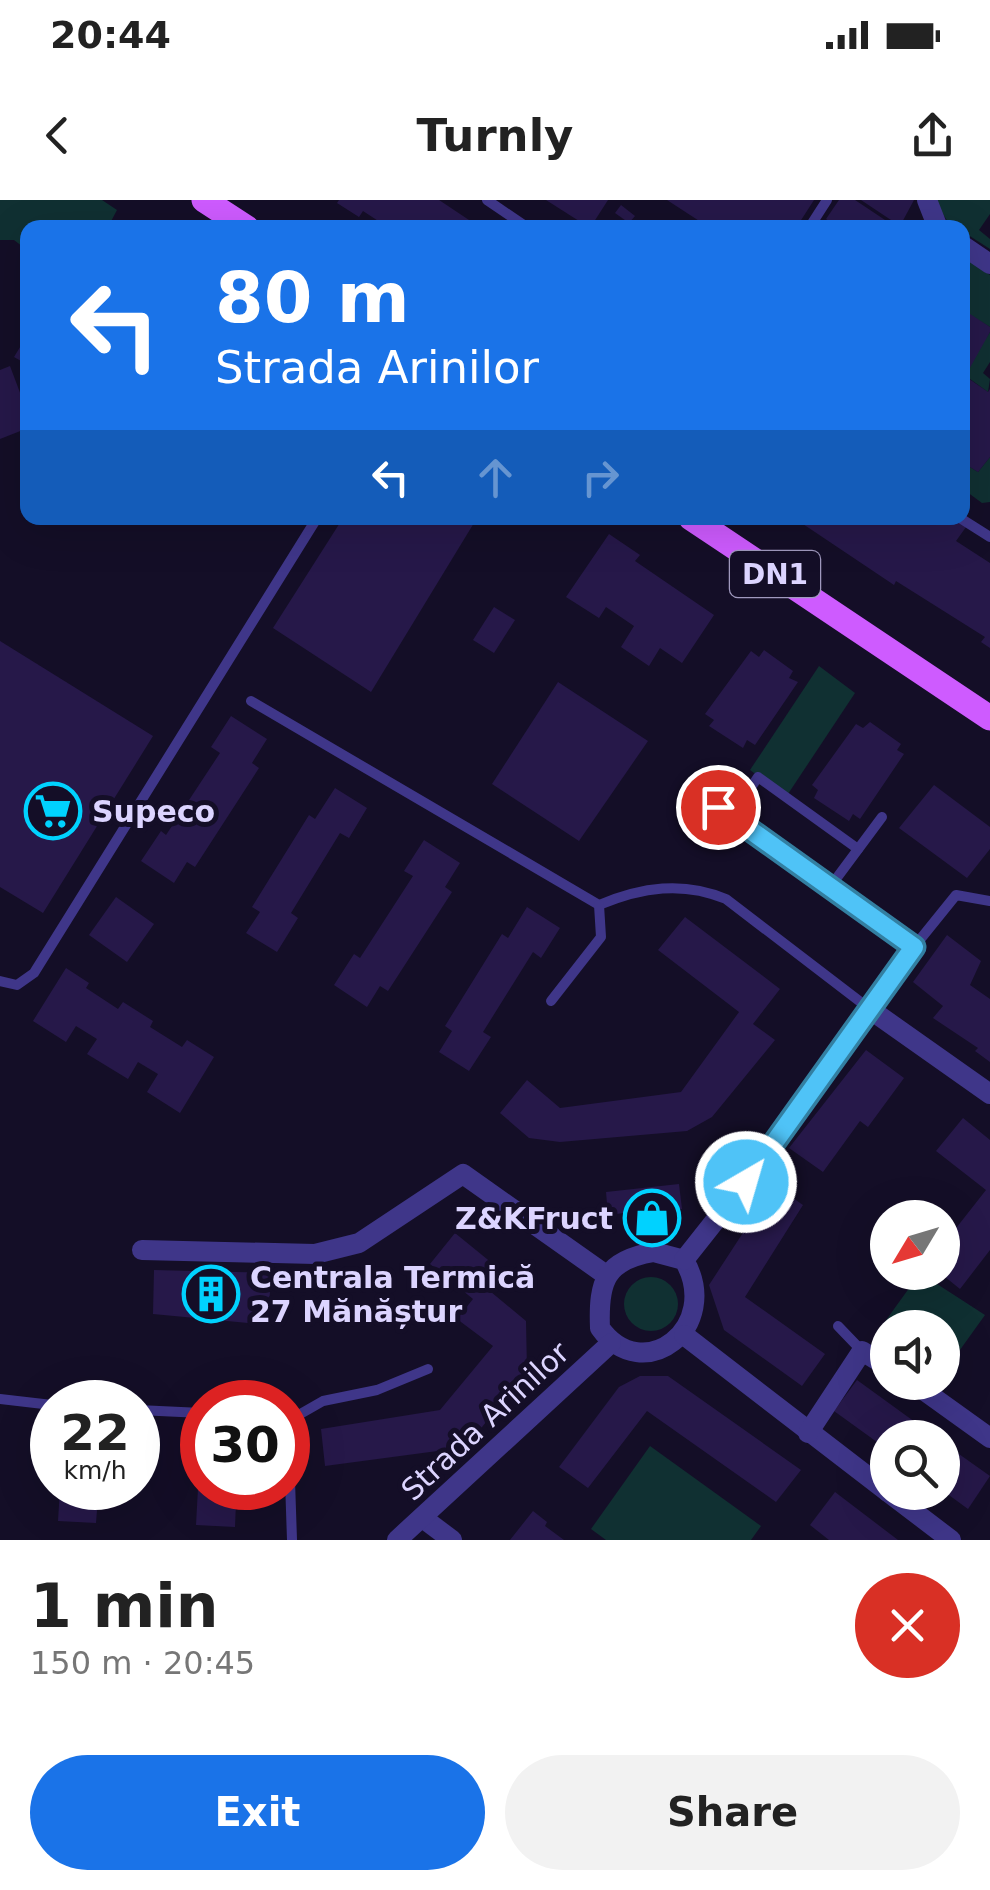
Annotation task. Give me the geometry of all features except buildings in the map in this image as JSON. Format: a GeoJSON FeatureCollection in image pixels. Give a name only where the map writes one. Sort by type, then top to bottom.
{"type":"FeatureCollection","features":[{"type":"Feature","properties":{"kind":"main road"},"geometry":{"type":"LineString","coordinates":[[204,200],[235,220]]}},
{"type":"Feature","properties":{"kind":"main road","name":"DN1"},"geometry":{"type":"LineString","coordinates":[[702,525],[990,718]]}},
{"type":"Feature","properties":{"kind":"street"},"geometry":{"type":"LineString","coordinates":[[684,1260],[767,1156],[871,1010],[990,1094]]}},
{"type":"Feature","properties":{"kind":"street"},"geometry":{"type":"LineString","coordinates":[[142,1250],[315,1254],[339,1249],[358,1243],[463,1174],[606,1274],[618,1260],[633,1254],[654,1252],[684,1260]]}},
{"type":"Feature","properties":{"kind":"street"},"geometry":{"type":"LineString","coordinates":[[684,1260],[696,1303],[684,1336],[870,1478]]}},
{"type":"Feature","properties":{"kind":"street","name":"Strada Arinilor"},"geometry":{"type":"LineString","coordinates":[[606,1274],[600,1328],[611,1343],[623,1349],[646,1350],[684,1336]]}},
{"type":"Feature","properties":{"kind":"street","name":"Strada Arinilor"},"geometry":{"type":"LineString","coordinates":[[397,1540],[611,1343]]}},
{"type":"Feature","properties":{"kind":"street"},"geometry":{"type":"LineString","coordinates":[[808,1432],[862,1351],[870,1356]]}},
{"type":"Feature","properties":{"kind":"street"},"geometry":{"type":"LineString","coordinates":[[937,1400],[990,1438]]}},
{"type":"Feature","properties":{"kind":"street"},"geometry":{"type":"LineString","coordinates":[[912,1510],[951,1540]]}},
{"type":"Feature","properties":{"kind":"street"},"geometry":{"type":"LineString","coordinates":[[424,1519],[452,1540]]}},
{"type":"Feature","properties":{"kind":"lane"},"geometry":{"type":"LineString","coordinates":[[487,200],[516,220]]}},
{"type":"Feature","properties":{"kind":"lane"},"geometry":{"type":"LineString","coordinates":[[0,981],[18,985],[34,972],[313,525]]}},
{"type":"Feature","properties":{"kind":"lane"},"geometry":{"type":"LineString","coordinates":[[251,701],[599,905],[658,888],[699,888],[726,899],[871,1010],[956,895],[990,901]]}},
{"type":"Feature","properties":{"kind":"lane"},"geometry":{"type":"LineString","coordinates":[[732,816],[758,778],[858,849]]}},
{"type":"Feature","properties":{"kind":"lane"},"geometry":{"type":"LineString","coordinates":[[718,807],[914,947]]}},
{"type":"Feature","properties":{"kind":"lane"},"geometry":{"type":"LineString","coordinates":[[830,887],[882,816]]}},
{"type":"Feature","properties":{"kind":"lane"},"geometry":{"type":"LineString","coordinates":[[551,1001],[601,938],[599,905]]}},
{"type":"Feature","properties":{"kind":"lane"},"geometry":{"type":"LineString","coordinates":[[838,1326],[862,1351]]}},
{"type":"Feature","properties":{"kind":"lane"},"geometry":{"type":"LineString","coordinates":[[310,1409],[323,1401],[377,1390],[428,1368]]}},
{"type":"Feature","properties":{"kind":"lane"},"geometry":{"type":"LineString","coordinates":[[0,1398],[30,1402]]}},
{"type":"Feature","properties":{"kind":"lane"},"geometry":{"type":"LineString","coordinates":[[291,1510],[292,1540]]}},
{"type":"Feature","properties":{"kind":"green space"},"geometry":{"type":"Polygon","coordinates":[[[0,200],[102,200],[117,210],[112,220],[20,220],[20,245],[14,240],[0,240],[0,200]]]}},
{"type":"Feature","properties":{"kind":"green space"},"geometry":{"type":"Polygon","coordinates":[[[934,200],[990,200],[990,214],[979,230],[990,239],[990,249],[970,236],[970,220],[947,220],[934,200]]]}},
{"type":"Feature","properties":{"kind":"green space"},"geometry":{"type":"Polygon","coordinates":[[[970,263],[990,275],[990,327],[970,315],[970,263]]]}},
{"type":"Feature","properties":{"kind":"green space"},"geometry":{"type":"Polygon","coordinates":[[[990,332],[990,362],[983,373],[990,379],[988,392],[970,379],[970,363],[990,332]]]}},
{"type":"Feature","properties":{"kind":"green space"},"geometry":{"type":"Polygon","coordinates":[[[990,457],[990,502],[982,503],[970,494],[970,467],[978,472],[990,457]]]}},
{"type":"Feature","properties":{"kind":"green space"},"geometry":{"type":"Polygon","coordinates":[[[819,666],[855,693],[786,797],[750,770],[819,666]]]}},
{"type":"Feature","properties":{"kind":"green space"},"geometry":{"type":"Polygon","coordinates":[[[651,1277],[670,1285],[678,1304],[670,1323],[651,1331],[632,1323],[624,1304],[632,1285],[651,1277]]]}},
{"type":"Feature","properties":{"kind":"green space"},"geometry":{"type":"Polygon","coordinates":[[[908,1290],[946,1290],[985,1315],[960,1350],[960,1310],[893,1310],[908,1290]]]}},
{"type":"Feature","properties":{"kind":"green space"},"geometry":{"type":"Polygon","coordinates":[[[650,1446],[761,1526],[751,1540],[606,1540],[591,1529],[650,1446]]]}},
{"type":"Feature","properties":{"kind":"place","name":"Supeco"},"geometry":{"type":"Point","coordinates":[53,811]}},
{"type":"Feature","properties":{"kind":"place","name":"Z&KFruct"},"geometry":{"type":"Point","coordinates":[652,1218]}},
{"type":"Feature","properties":{"kind":"place","name":"Centrala Termică 27 Mănăștur"},"geometry":{"type":"Point","coordinates":[211,1294]}},
{"type":"Feature","properties":{"kind":"route"},"geometry":{"type":"LineString","coordinates":[[718,807],[914,947],[746,1182]]}}]}
